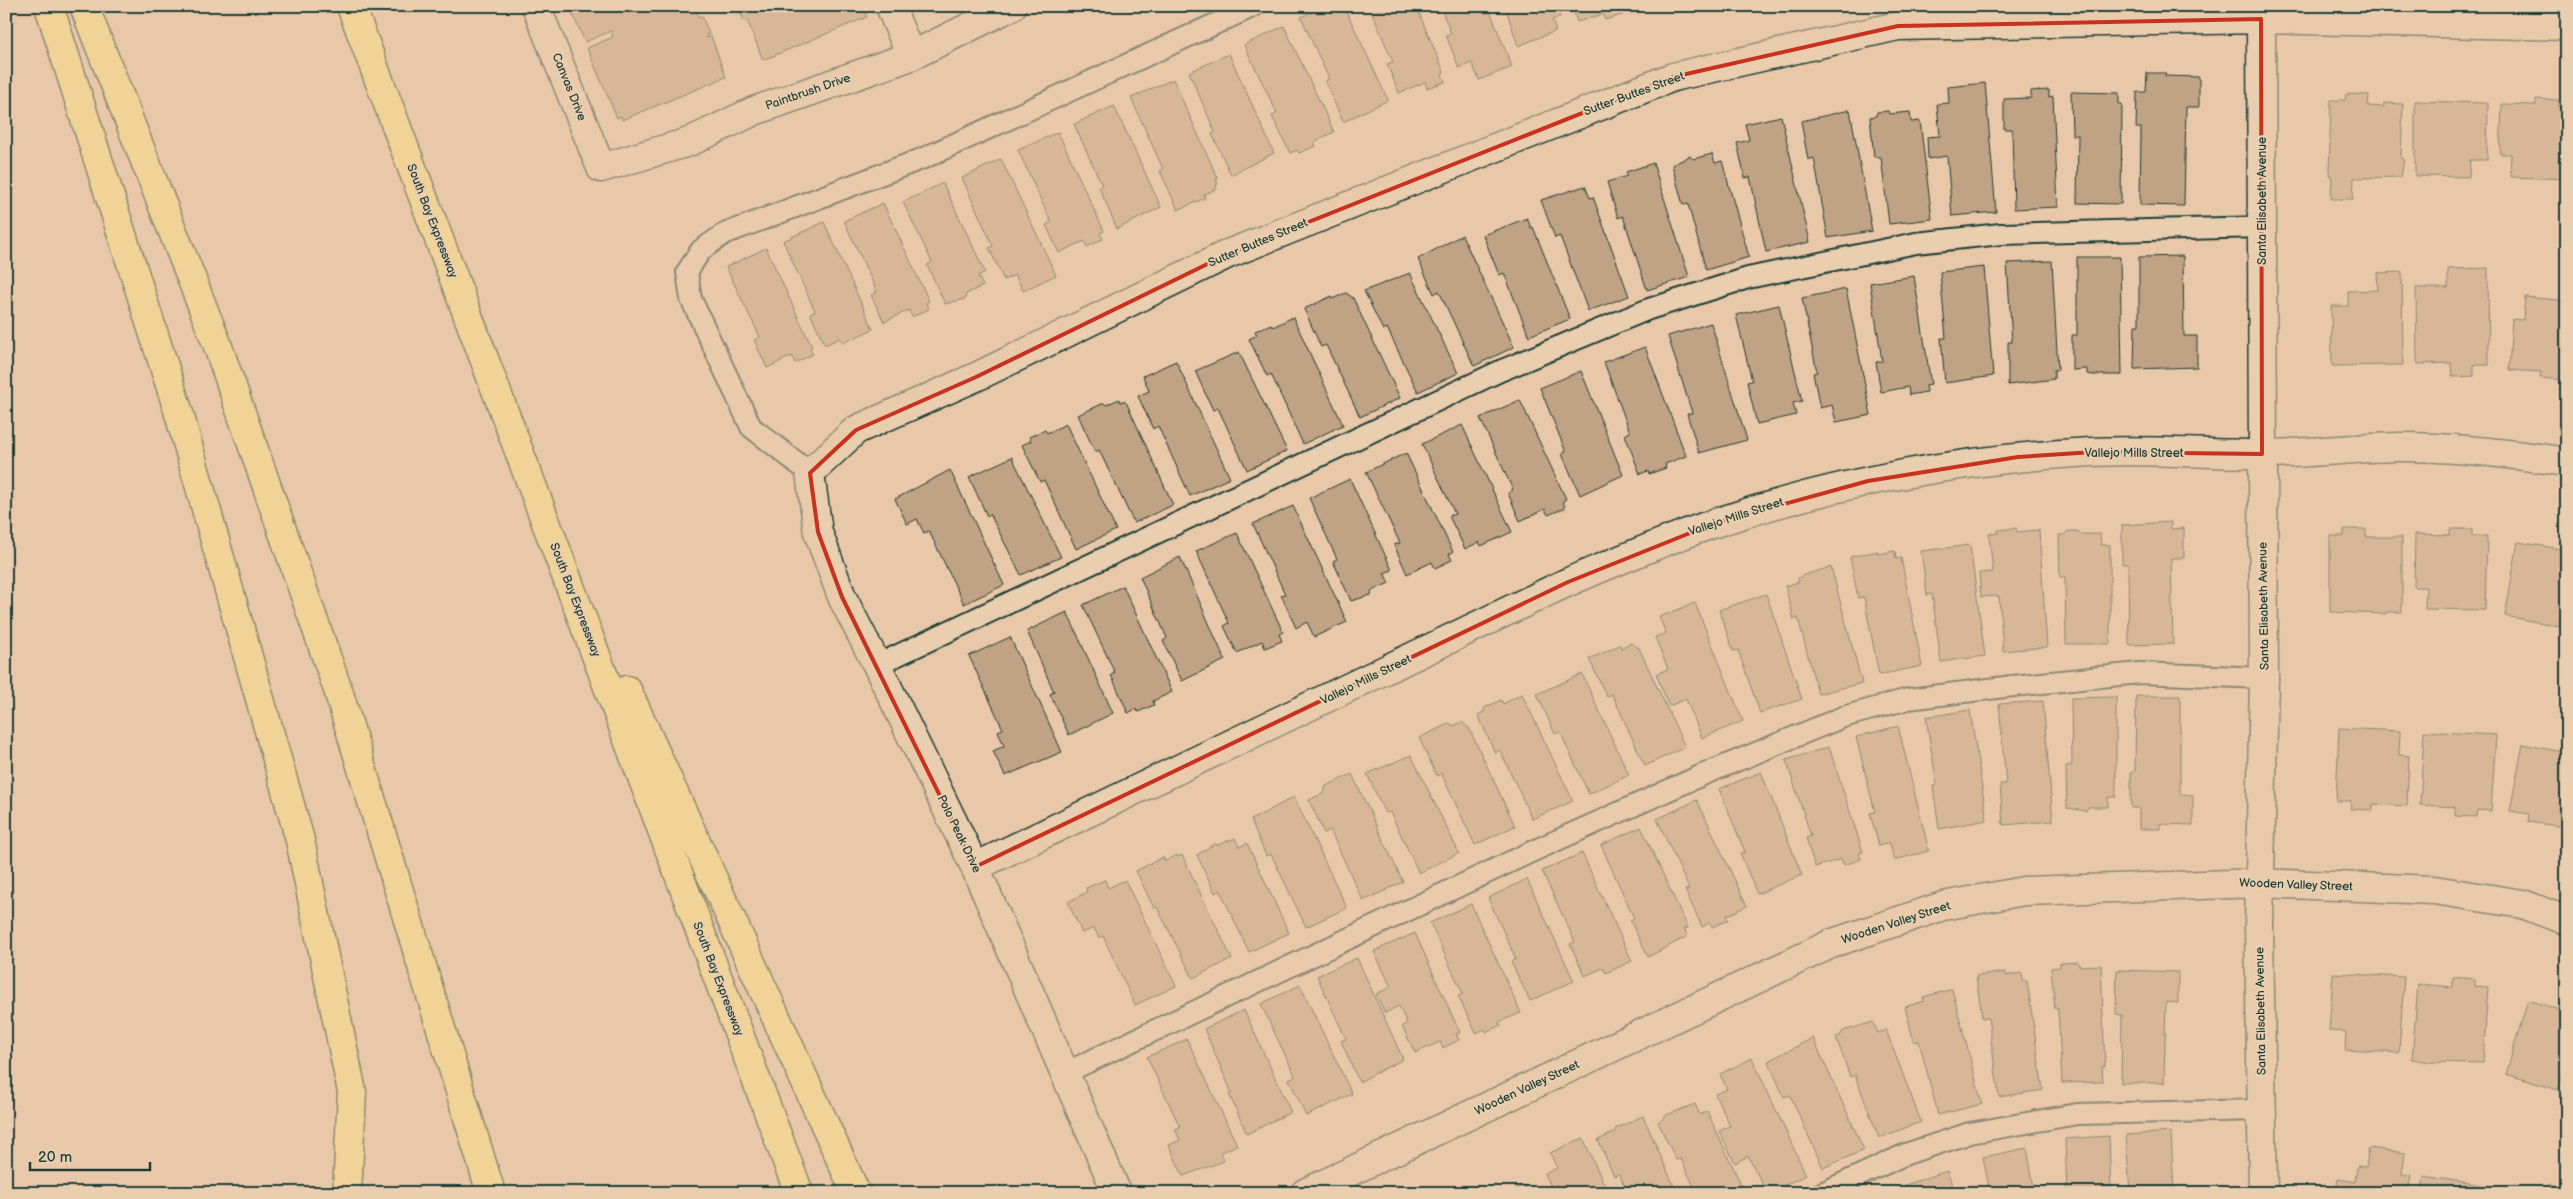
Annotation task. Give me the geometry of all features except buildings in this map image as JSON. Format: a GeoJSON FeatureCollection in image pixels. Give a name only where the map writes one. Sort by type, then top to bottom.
{"type":"FeatureCollection","features":[{"type":"Feature","properties":{"kind":"highway"},"geometry":{"type":"LineString","coordinates":[[49,6],[178,410],[300,840],[352,1092],[347,1193]]}},
{"type":"Feature","properties":{"kind":"highway"},"geometry":{"type":"LineString","coordinates":[[84,6],[216,341],[334,681],[491,1193]]}},
{"type":"Feature","properties":{"kind":"highway","name":"South Bay Expressway"},"geometry":{"type":"LineString","coordinates":[[351,6],[799,1193]]}},
{"type":"Feature","properties":{"kind":"highway"},"geometry":{"type":"LineString","coordinates":[[528,475],[856,1193]]}},
{"type":"Feature","properties":{"kind":"street","name":"Canvas Drive"},"geometry":{"type":"LineString","coordinates":[[536,6],[601,168]]}},
{"type":"Feature","properties":{"kind":"street"},"geometry":{"type":"LineString","coordinates":[[890,6],[910,56]]}},
{"type":"Feature","properties":{"kind":"street","name":"Paintbrush Drive"},"geometry":{"type":"LineString","coordinates":[[601,168],[689,142],[754,111],[910,56],[1012,6]]}},
{"type":"Feature","properties":{"kind":"street","name":"Sutter Buttes Street"},"geometry":{"type":"LineString","coordinates":[[810,473],[856,430],[976,377],[1228,254],[1673,77],[1897,16],[2261,19],[2567,26]]}},
{"type":"Feature","properties":{"kind":"street","name":"Santa Elisabeth Avenue"},"geometry":{"type":"LineString","coordinates":[[2261,19],[2264,678],[2260,882],[2263,1193]]}},
{"type":"Feature","properties":{"kind":"street","name":"Vallejo Mills Street"},"geometry":{"type":"LineString","coordinates":[[975,867],[1568,582],[1641,551],[1715,523],[1791,500],[1868,481],[1943,467],[2018,457],[2094,452],[2262,454],[2436,447],[2567,462]]}},
{"type":"Feature","properties":{"kind":"street","name":"Polo Peak Drive"},"geometry":{"type":"LineString","coordinates":[[810,473],[818,532],[842,597],[878,665],[975,867],[1117,1193]]}},
{"type":"Feature","properties":{"kind":"street","name":"Wooden Valley Street"},"geometry":{"type":"LineString","coordinates":[[1305,1193],[1833,943],[1934,909],[2024,891],[2260,882],[2434,890],[2523,904],[2567,921]]}},
{"type":"Feature","properties":{"kind":"lane"},"geometry":{"type":"LineString","coordinates":[[810,473],[751,427],[691,299],[687,272],[701,250],[724,234],[924,158],[1254,6]]}},
{"type":"Feature","properties":{"kind":"lane"},"geometry":{"type":"LineString","coordinates":[[878,665],[1500,371],[1649,309],[1748,278],[1916,243],[2001,234],[2262,227]]}},
{"type":"Feature","properties":{"kind":"lane"},"geometry":{"type":"LineString","coordinates":[[1066,1073],[1531,852],[1691,780],[1842,717],[1908,699],[2130,674],[2264,678]]}},
{"type":"Feature","properties":{"kind":"lane"},"geometry":{"type":"LineString","coordinates":[[1822,1193],[1906,1154],[1980,1132],[2077,1114],[2263,1110]]}},
{"type":"Feature","properties":{"kind":"highlighted area"},"geometry":{"type":"Polygon","coordinates":[[[2261,19],[2262,454],[2094,452],[2018,457],[1868,481],[1715,523],[1568,582],[975,867],[842,597],[818,532],[810,473],[856,430],[976,377],[1228,254],[1673,77],[1898,26],[2261,19]]]}}]}
